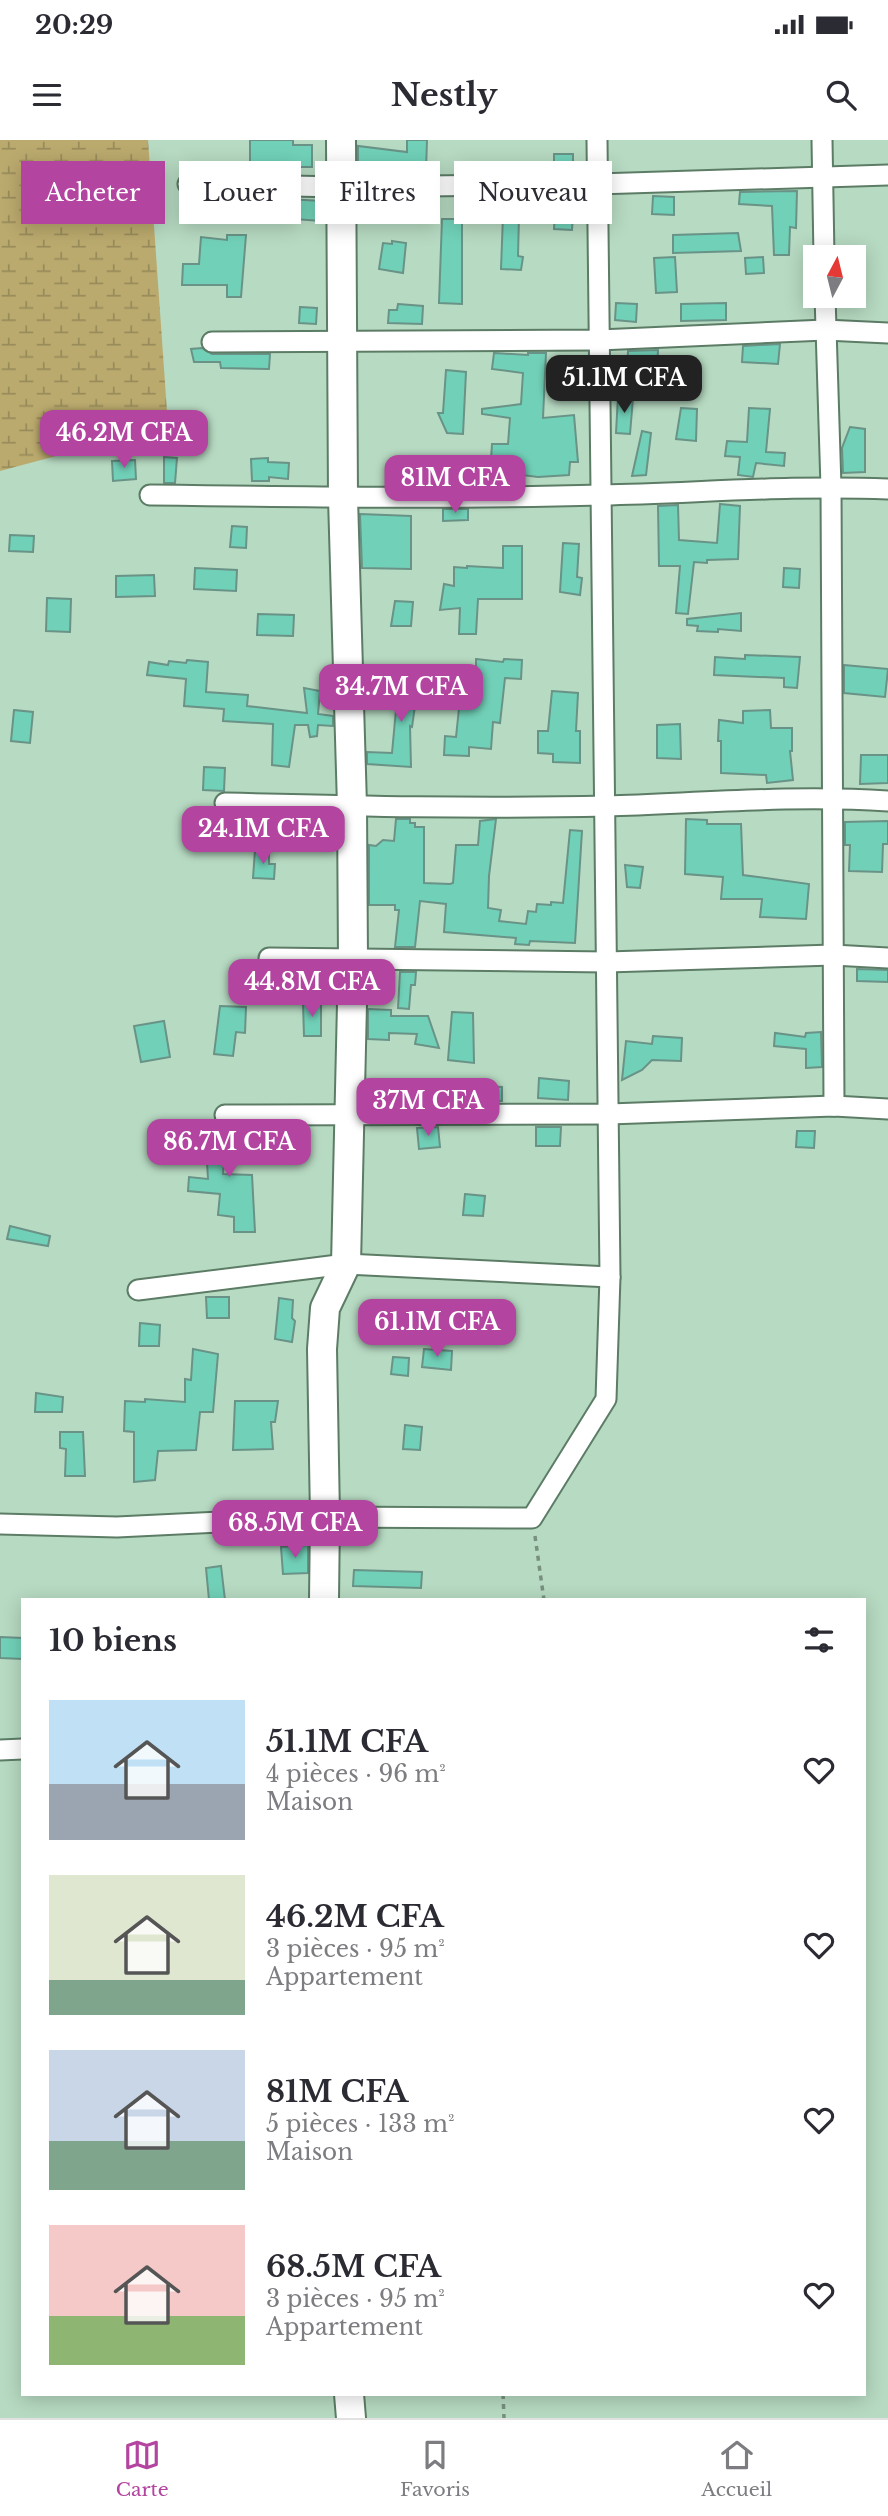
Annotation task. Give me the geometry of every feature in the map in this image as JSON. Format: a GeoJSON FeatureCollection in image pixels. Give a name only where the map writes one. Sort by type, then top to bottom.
{"type":"FeatureCollection","features":[{"type":"Feature","properties":{"kind":"street"},"geometry":{"type":"LineString","coordinates":[[341,140],[341,161]]}},
{"type":"Feature","properties":{"kind":"street"},"geometry":{"type":"LineString","coordinates":[[597,140],[597,161]]}},
{"type":"Feature","properties":{"kind":"street"},"geometry":{"type":"LineString","coordinates":[[822,140],[824,245]]}},
{"type":"Feature","properties":{"kind":"street"},"geometry":{"type":"LineString","coordinates":[[612,183],[888,175]]}},
{"type":"Feature","properties":{"kind":"street"},"geometry":{"type":"LineString","coordinates":[[324,1598],[322,1349],[325,1308],[346,1264],[353,960],[352,806],[343,498],[341,224]]}},
{"type":"Feature","properties":{"kind":"street"},"geometry":{"type":"LineString","coordinates":[[0,1524],[117,1527],[325,1517],[533,1518],[606,1399],[610,1277],[609,1114],[598,224]]}},
{"type":"Feature","properties":{"kind":"street"},"geometry":{"type":"LineString","coordinates":[[825,308],[831,486],[834,1106]]}},
{"type":"Feature","properties":{"kind":"street"},"geometry":{"type":"LineString","coordinates":[[212,342],[599,340],[825,330],[888,333]]}},
{"type":"Feature","properties":{"kind":"street"},"geometry":{"type":"LineString","coordinates":[[150,495],[343,498],[601,495],[831,486],[888,489]]}},
{"type":"Feature","properties":{"kind":"street"},"geometry":{"type":"LineString","coordinates":[[225,803],[605,806],[832,797],[888,801]]}},
{"type":"Feature","properties":{"kind":"street"},"geometry":{"type":"LineString","coordinates":[[269,958],[607,962],[833,955],[888,958]]}},
{"type":"Feature","properties":{"kind":"street"},"geometry":{"type":"LineString","coordinates":[[225,1115],[609,1114],[834,1106],[888,1109]]}},
{"type":"Feature","properties":{"kind":"street"},"geometry":{"type":"LineString","coordinates":[[138,1290],[346,1264],[610,1277]]}},
{"type":"Feature","properties":{"kind":"street"},"geometry":{"type":"LineString","coordinates":[[0,1750],[21,1749]]}},
{"type":"Feature","properties":{"kind":"street"},"geometry":{"type":"LineString","coordinates":[[349,2396],[351,2418]]}},
{"type":"Feature","properties":{"kind":"path"},"geometry":{"type":"LineString","coordinates":[[533,1518],[544,1598]]}},
{"type":"Feature","properties":{"kind":"path"},"geometry":{"type":"LineString","coordinates":[[503,2396],[504,2418]]}},
{"type":"Feature","properties":{"kind":"green space"},"geometry":{"type":"Polygon","coordinates":[[[0,140],[148,140],[149,161],[21,161],[21,224],[154,224],[168,426],[0,471],[0,140]]]}},
{"type":"Feature","properties":{"kind":"building"},"geometry":{"type":"Polygon","coordinates":[[[250,140],[293,140],[293,145],[312,145],[312,167],[301,167],[301,161],[250,161],[250,140]]]}},
{"type":"Feature","properties":{"kind":"building"},"geometry":{"type":"Polygon","coordinates":[[[407,140],[427,140],[426,161],[358,161],[358,146],[407,152],[407,140]]]}},
{"type":"Feature","properties":{"kind":"building"},"geometry":{"type":"Polygon","coordinates":[[[554,154],[573,154],[573,161],[554,161],[554,154]]]}},
{"type":"Feature","properties":{"kind":"building"},"geometry":{"type":"Polygon","coordinates":[[[797,191],[796,228],[790,227],[789,255],[774,255],[772,206],[739,204],[740,192],[797,191]]]}},
{"type":"Feature","properties":{"kind":"building"},"geometry":{"type":"Polygon","coordinates":[[[653,196],[674,197],[674,215],[652,214],[653,196]]]}},
{"type":"Feature","properties":{"kind":"building"},"geometry":{"type":"Polygon","coordinates":[[[301,200],[315,201],[315,221],[301,220],[301,200]]]}},
{"type":"Feature","properties":{"kind":"building"},"geometry":{"type":"Polygon","coordinates":[[[442,219],[454,219],[454,224],[462,224],[462,304],[439,303],[442,219]]]}},
{"type":"Feature","properties":{"kind":"building"},"geometry":{"type":"Polygon","coordinates":[[[503,224],[519,224],[518,256],[523,257],[521,270],[501,269],[503,224]]]}},
{"type":"Feature","properties":{"kind":"building"},"geometry":{"type":"Polygon","coordinates":[[[554,224],[572,224],[572,230],[554,229],[554,224]]]}},
{"type":"Feature","properties":{"kind":"building"},"geometry":{"type":"Polygon","coordinates":[[[738,233],[741,251],[673,253],[673,235],[738,233]]]}},
{"type":"Feature","properties":{"kind":"building"},"geometry":{"type":"Polygon","coordinates":[[[227,235],[246,235],[241,297],[227,297],[227,285],[182,285],[183,264],[199,264],[201,237],[227,240],[227,235]]]}},
{"type":"Feature","properties":{"kind":"building"},"geometry":{"type":"Polygon","coordinates":[[[392,241],[406,243],[403,273],[379,269],[383,243],[392,244],[392,241]]]}},
{"type":"Feature","properties":{"kind":"building"},"geometry":{"type":"Polygon","coordinates":[[[675,257],[677,292],[656,293],[654,258],[675,257]]]}},
{"type":"Feature","properties":{"kind":"building"},"geometry":{"type":"Polygon","coordinates":[[[763,257],[764,273],[746,274],[745,258],[763,257]]]}},
{"type":"Feature","properties":{"kind":"building"},"geometry":{"type":"Polygon","coordinates":[[[616,303],[637,304],[636,322],[615,320],[616,303]]]}},
{"type":"Feature","properties":{"kind":"building"},"geometry":{"type":"Polygon","coordinates":[[[726,303],[726,320],[681,321],[681,304],[726,303]]]}},
{"type":"Feature","properties":{"kind":"building"},"geometry":{"type":"Polygon","coordinates":[[[398,304],[423,306],[422,324],[388,323],[389,310],[397,310],[398,304]]]}},
{"type":"Feature","properties":{"kind":"building"},"geometry":{"type":"Polygon","coordinates":[[[300,307],[317,308],[316,324],[299,323],[300,307]]]}},
{"type":"Feature","properties":{"kind":"building"},"geometry":{"type":"Polygon","coordinates":[[[780,344],[778,364],[742,362],[743,346],[780,344]]]}},
{"type":"Feature","properties":{"kind":"building"},"geometry":{"type":"Polygon","coordinates":[[[202,348],[212,354],[270,354],[269,369],[221,368],[220,362],[194,362],[191,349],[202,348]]]}},
{"type":"Feature","properties":{"kind":"building"},"geometry":{"type":"Polygon","coordinates":[[[658,350],[657,370],[627,368],[628,351],[658,350]]]}},
{"type":"Feature","properties":{"kind":"building"},"geometry":{"type":"Polygon","coordinates":[[[494,353],[546,353],[543,418],[574,415],[578,462],[570,462],[569,475],[538,477],[505,473],[505,476],[490,476],[492,444],[508,444],[510,418],[482,414],[482,409],[521,404],[523,373],[492,369],[494,353]]]}},
{"type":"Feature","properties":{"kind":"building"},"geometry":{"type":"Polygon","coordinates":[[[446,370],[466,372],[463,434],[447,433],[438,413],[443,413],[446,370]]]}},
{"type":"Feature","properties":{"kind":"building"},"geometry":{"type":"Polygon","coordinates":[[[618,396],[633,398],[630,434],[616,433],[618,396]]]}},
{"type":"Feature","properties":{"kind":"building"},"geometry":{"type":"Polygon","coordinates":[[[681,408],[697,409],[696,441],[676,439],[681,408]]]}},
{"type":"Feature","properties":{"kind":"building"},"geometry":{"type":"Polygon","coordinates":[[[749,408],[770,409],[766,452],[785,453],[784,466],[756,463],[753,477],[738,475],[740,457],[725,456],[727,441],[747,442],[749,408]]]}},
{"type":"Feature","properties":{"kind":"building"},"geometry":{"type":"Polygon","coordinates":[[[850,427],[865,429],[865,472],[843,473],[842,448],[850,427]]]}},
{"type":"Feature","properties":{"kind":"building"},"geometry":{"type":"Polygon","coordinates":[[[642,431],[651,433],[646,475],[632,476],[642,431]]]}},
{"type":"Feature","properties":{"kind":"building"},"geometry":{"type":"Polygon","coordinates":[[[164,457],[177,458],[175,483],[164,483],[164,457]]]}},
{"type":"Feature","properties":{"kind":"building"},"geometry":{"type":"Polygon","coordinates":[[[268,458],[268,462],[289,463],[288,479],[269,477],[269,481],[252,481],[251,459],[268,458]]]}},
{"type":"Feature","properties":{"kind":"building"},"geometry":{"type":"Polygon","coordinates":[[[135,460],[136,479],[113,481],[112,461],[135,460]]]}},
{"type":"Feature","properties":{"kind":"building"},"geometry":{"type":"Polygon","coordinates":[[[720,504],[740,506],[738,559],[694,562],[688,614],[676,613],[680,566],[659,566],[658,506],[678,505],[679,540],[717,543],[720,504]]]}},
{"type":"Feature","properties":{"kind":"building"},"geometry":{"type":"Polygon","coordinates":[[[443,509],[468,509],[468,520],[443,521],[443,509]]]}},
{"type":"Feature","properties":{"kind":"building"},"geometry":{"type":"Polygon","coordinates":[[[360,514],[411,516],[411,569],[362,568],[360,514]]]}},
{"type":"Feature","properties":{"kind":"building"},"geometry":{"type":"Polygon","coordinates":[[[232,526],[247,527],[246,548],[230,547],[232,526]]]}},
{"type":"Feature","properties":{"kind":"building"},"geometry":{"type":"Polygon","coordinates":[[[10,535],[34,536],[33,552],[9,551],[10,535]]]}},
{"type":"Feature","properties":{"kind":"building"},"geometry":{"type":"Polygon","coordinates":[[[563,543],[579,544],[577,577],[582,578],[580,595],[560,592],[563,543]]]}},
{"type":"Feature","properties":{"kind":"building"},"geometry":{"type":"Polygon","coordinates":[[[503,546],[522,546],[522,599],[478,599],[476,634],[459,634],[460,608],[440,610],[444,584],[454,586],[454,567],[503,568],[503,546]]]}},
{"type":"Feature","properties":{"kind":"building"},"geometry":{"type":"Polygon","coordinates":[[[195,568],[237,570],[236,591],[194,589],[195,568]]]}},
{"type":"Feature","properties":{"kind":"building"},"geometry":{"type":"Polygon","coordinates":[[[784,568],[800,569],[799,588],[783,587],[784,568]]]}},
{"type":"Feature","properties":{"kind":"building"},"geometry":{"type":"Polygon","coordinates":[[[154,575],[155,596],[116,597],[116,576],[154,575]]]}},
{"type":"Feature","properties":{"kind":"building"},"geometry":{"type":"Polygon","coordinates":[[[47,598],[71,599],[70,632],[46,631],[47,598]]]}},
{"type":"Feature","properties":{"kind":"building"},"geometry":{"type":"Polygon","coordinates":[[[395,601],[413,602],[411,626],[391,626],[395,601]]]}},
{"type":"Feature","properties":{"kind":"building"},"geometry":{"type":"Polygon","coordinates":[[[741,613],[741,631],[697,631],[698,626],[687,625],[687,619],[741,613]]]}},
{"type":"Feature","properties":{"kind":"building"},"geometry":{"type":"Polygon","coordinates":[[[258,614],[294,615],[293,636],[257,635],[258,614]]]}},
{"type":"Feature","properties":{"kind":"building"},"geometry":{"type":"Polygon","coordinates":[[[745,655],[800,657],[797,688],[784,687],[784,678],[714,675],[715,657],[745,659],[745,655]]]}},
{"type":"Feature","properties":{"kind":"building"},"geometry":{"type":"Polygon","coordinates":[[[476,659],[503,662],[504,659],[522,660],[521,679],[505,678],[500,723],[493,722],[491,749],[469,747],[469,756],[444,755],[445,736],[456,737],[461,689],[455,689],[457,671],[476,674],[476,659]]]}},
{"type":"Feature","properties":{"kind":"building"},"geometry":{"type":"Polygon","coordinates":[[[187,660],[208,662],[206,692],[248,695],[247,706],[307,713],[304,688],[320,691],[318,714],[333,716],[333,726],[318,725],[317,736],[310,737],[308,725],[295,725],[289,767],[272,765],[273,724],[223,721],[224,709],[184,706],[186,679],[147,675],[149,662],[168,665],[169,661],[186,663],[187,660]]]}},
{"type":"Feature","properties":{"kind":"building"},"geometry":{"type":"Polygon","coordinates":[[[844,665],[888,669],[885,697],[844,693],[844,665]]]}},
{"type":"Feature","properties":{"kind":"building"},"geometry":{"type":"Polygon","coordinates":[[[404,669],[420,670],[412,727],[410,726],[411,767],[367,764],[367,752],[392,753],[397,699],[404,669]]]}},
{"type":"Feature","properties":{"kind":"building"},"geometry":{"type":"Polygon","coordinates":[[[552,691],[578,693],[576,731],[580,731],[580,763],[553,762],[553,754],[538,753],[538,731],[548,731],[552,691]]]}},
{"type":"Feature","properties":{"kind":"building"},"geometry":{"type":"Polygon","coordinates":[[[14,710],[33,712],[30,743],[11,741],[14,710]]]}},
{"type":"Feature","properties":{"kind":"building"},"geometry":{"type":"Polygon","coordinates":[[[770,710],[771,728],[792,728],[790,751],[793,780],[767,783],[766,775],[721,773],[719,720],[743,723],[743,711],[770,710]]]}},
{"type":"Feature","properties":{"kind":"building"},"geometry":{"type":"Polygon","coordinates":[[[680,724],[681,759],[657,758],[657,725],[680,724]]]}},
{"type":"Feature","properties":{"kind":"building"},"geometry":{"type":"Polygon","coordinates":[[[861,755],[888,755],[888,783],[860,784],[861,755]]]}},
{"type":"Feature","properties":{"kind":"building"},"geometry":{"type":"Polygon","coordinates":[[[204,767],[225,768],[224,791],[203,790],[204,767]]]}},
{"type":"Feature","properties":{"kind":"building"},"geometry":{"type":"Polygon","coordinates":[[[272,817],[304,818],[303,833],[272,832],[272,817]]]}},
{"type":"Feature","properties":{"kind":"building"},"geometry":{"type":"Polygon","coordinates":[[[396,819],[410,819],[410,823],[415,823],[415,827],[424,827],[424,883],[450,884],[453,883],[456,845],[478,845],[480,821],[496,819],[488,908],[501,910],[499,921],[526,924],[528,911],[536,912],[537,904],[563,903],[570,830],[582,831],[575,943],[530,941],[529,945],[515,944],[516,938],[444,932],[446,904],[420,901],[415,947],[395,947],[399,910],[395,910],[395,905],[369,905],[369,845],[376,846],[383,840],[394,841],[396,819]]]}},
{"type":"Feature","properties":{"kind":"building"},"geometry":{"type":"Polygon","coordinates":[[[686,819],[707,820],[707,824],[741,824],[743,875],[809,884],[806,919],[760,917],[762,899],[721,899],[723,877],[685,874],[686,819]]]}},
{"type":"Feature","properties":{"kind":"building"},"geometry":{"type":"Polygon","coordinates":[[[888,821],[888,844],[883,844],[882,872],[849,871],[850,845],[845,845],[845,822],[888,821]]]}},
{"type":"Feature","properties":{"kind":"building"},"geometry":{"type":"Polygon","coordinates":[[[255,850],[269,851],[269,864],[275,864],[274,879],[253,878],[255,850]]]}},
{"type":"Feature","properties":{"kind":"building"},"geometry":{"type":"Polygon","coordinates":[[[625,865],[643,867],[640,888],[627,887],[625,865]]]}},
{"type":"Feature","properties":{"kind":"building"},"geometry":{"type":"Polygon","coordinates":[[[857,969],[888,970],[888,982],[857,981],[857,969]]]}},
{"type":"Feature","properties":{"kind":"building"},"geometry":{"type":"Polygon","coordinates":[[[400,972],[416,972],[415,985],[411,985],[409,1009],[398,1008],[400,972]]]}},
{"type":"Feature","properties":{"kind":"building"},"geometry":{"type":"Polygon","coordinates":[[[303,1003],[321,1003],[321,1036],[304,1036],[303,1003]]]}},
{"type":"Feature","properties":{"kind":"building"},"geometry":{"type":"Polygon","coordinates":[[[220,1006],[246,1007],[245,1033],[236,1032],[233,1056],[214,1054],[220,1006]]]}},
{"type":"Feature","properties":{"kind":"building"},"geometry":{"type":"Polygon","coordinates":[[[368,1009],[391,1010],[391,1016],[428,1016],[439,1048],[415,1044],[417,1034],[389,1033],[389,1040],[368,1039],[368,1009]]]}},
{"type":"Feature","properties":{"kind":"building"},"geometry":{"type":"Polygon","coordinates":[[[452,1012],[473,1013],[474,1063],[448,1060],[452,1012]]]}},
{"type":"Feature","properties":{"kind":"building"},"geometry":{"type":"Polygon","coordinates":[[[164,1021],[170,1057],[141,1062],[134,1026],[164,1021]]]}},
{"type":"Feature","properties":{"kind":"building"},"geometry":{"type":"Polygon","coordinates":[[[821,1032],[822,1067],[806,1068],[806,1049],[774,1046],[775,1033],[805,1037],[806,1033],[821,1032]]]}},
{"type":"Feature","properties":{"kind":"building"},"geometry":{"type":"Polygon","coordinates":[[[653,1036],[682,1038],[681,1061],[652,1060],[642,1070],[622,1080],[626,1041],[652,1044],[653,1036]]]}},
{"type":"Feature","properties":{"kind":"building"},"geometry":{"type":"Polygon","coordinates":[[[539,1078],[569,1081],[568,1100],[538,1098],[539,1078]]]}},
{"type":"Feature","properties":{"kind":"building"},"geometry":{"type":"Polygon","coordinates":[[[401,1082],[417,1083],[417,1101],[401,1100],[401,1082]]]}},
{"type":"Feature","properties":{"kind":"building"},"geometry":{"type":"Polygon","coordinates":[[[464,1085],[502,1087],[502,1101],[463,1099],[464,1085]]]}},
{"type":"Feature","properties":{"kind":"building"},"geometry":{"type":"Polygon","coordinates":[[[438,1127],[440,1147],[419,1149],[417,1128],[438,1127]]]}},
{"type":"Feature","properties":{"kind":"building"},"geometry":{"type":"Polygon","coordinates":[[[536,1127],[561,1127],[560,1146],[536,1146],[536,1127]]]}},
{"type":"Feature","properties":{"kind":"building"},"geometry":{"type":"Polygon","coordinates":[[[208,1130],[255,1130],[255,1147],[225,1147],[223,1174],[252,1175],[255,1232],[234,1232],[234,1217],[218,1215],[220,1194],[188,1191],[189,1177],[208,1179],[208,1130]]]}},
{"type":"Feature","properties":{"kind":"building"},"geometry":{"type":"Polygon","coordinates":[[[797,1131],[815,1131],[814,1148],[796,1147],[797,1131]]]}},
{"type":"Feature","properties":{"kind":"building"},"geometry":{"type":"Polygon","coordinates":[[[465,1194],[485,1196],[483,1216],[463,1215],[465,1194]]]}},
{"type":"Feature","properties":{"kind":"building"},"geometry":{"type":"Polygon","coordinates":[[[10,1226],[50,1236],[48,1246],[7,1239],[10,1226]]]}},
{"type":"Feature","properties":{"kind":"building"},"geometry":{"type":"Polygon","coordinates":[[[206,1297],[229,1297],[229,1318],[207,1318],[206,1297]]]}},
{"type":"Feature","properties":{"kind":"building"},"geometry":{"type":"Polygon","coordinates":[[[279,1298],[293,1300],[292,1318],[295,1321],[292,1342],[275,1339],[279,1298]]]}},
{"type":"Feature","properties":{"kind":"building"},"geometry":{"type":"Polygon","coordinates":[[[140,1323],[160,1325],[159,1346],[139,1346],[140,1323]]]}},
{"type":"Feature","properties":{"kind":"building"},"geometry":{"type":"Polygon","coordinates":[[[477,1323],[498,1326],[496,1343],[475,1341],[477,1323]]]}},
{"type":"Feature","properties":{"kind":"building"},"geometry":{"type":"Polygon","coordinates":[[[193,1349],[218,1354],[213,1412],[200,1412],[196,1450],[158,1451],[155,1480],[134,1482],[134,1432],[124,1431],[125,1401],[145,1402],[145,1399],[185,1402],[185,1379],[191,1380],[193,1349]]]}},
{"type":"Feature","properties":{"kind":"building"},"geometry":{"type":"Polygon","coordinates":[[[424,1349],[452,1351],[451,1370],[422,1367],[424,1349]]]}},
{"type":"Feature","properties":{"kind":"building"},"geometry":{"type":"Polygon","coordinates":[[[393,1357],[409,1358],[408,1376],[391,1374],[393,1357]]]}},
{"type":"Feature","properties":{"kind":"building"},"geometry":{"type":"Polygon","coordinates":[[[36,1393],[63,1397],[62,1412],[35,1412],[36,1393]]]}},
{"type":"Feature","properties":{"kind":"building"},"geometry":{"type":"Polygon","coordinates":[[[235,1401],[278,1401],[275,1422],[271,1422],[273,1449],[233,1450],[235,1401]]]}},
{"type":"Feature","properties":{"kind":"building"},"geometry":{"type":"Polygon","coordinates":[[[405,1425],[422,1427],[420,1450],[403,1449],[405,1425]]]}},
{"type":"Feature","properties":{"kind":"building"},"geometry":{"type":"Polygon","coordinates":[[[60,1432],[83,1432],[85,1476],[65,1476],[66,1449],[60,1448],[60,1432]]]}},
{"type":"Feature","properties":{"kind":"building"},"geometry":{"type":"Polygon","coordinates":[[[308,1545],[308,1573],[283,1574],[281,1547],[308,1545]]]}},
{"type":"Feature","properties":{"kind":"building"},"geometry":{"type":"Polygon","coordinates":[[[221,1566],[225,1598],[209,1598],[206,1568],[221,1566]]]}},
{"type":"Feature","properties":{"kind":"building"},"geometry":{"type":"Polygon","coordinates":[[[354,1570],[422,1572],[421,1588],[353,1586],[354,1570]]]}},
{"type":"Feature","properties":{"kind":"building"},"geometry":{"type":"Polygon","coordinates":[[[0,1637],[21,1638],[21,1659],[0,1658],[0,1637]]]}}]}
